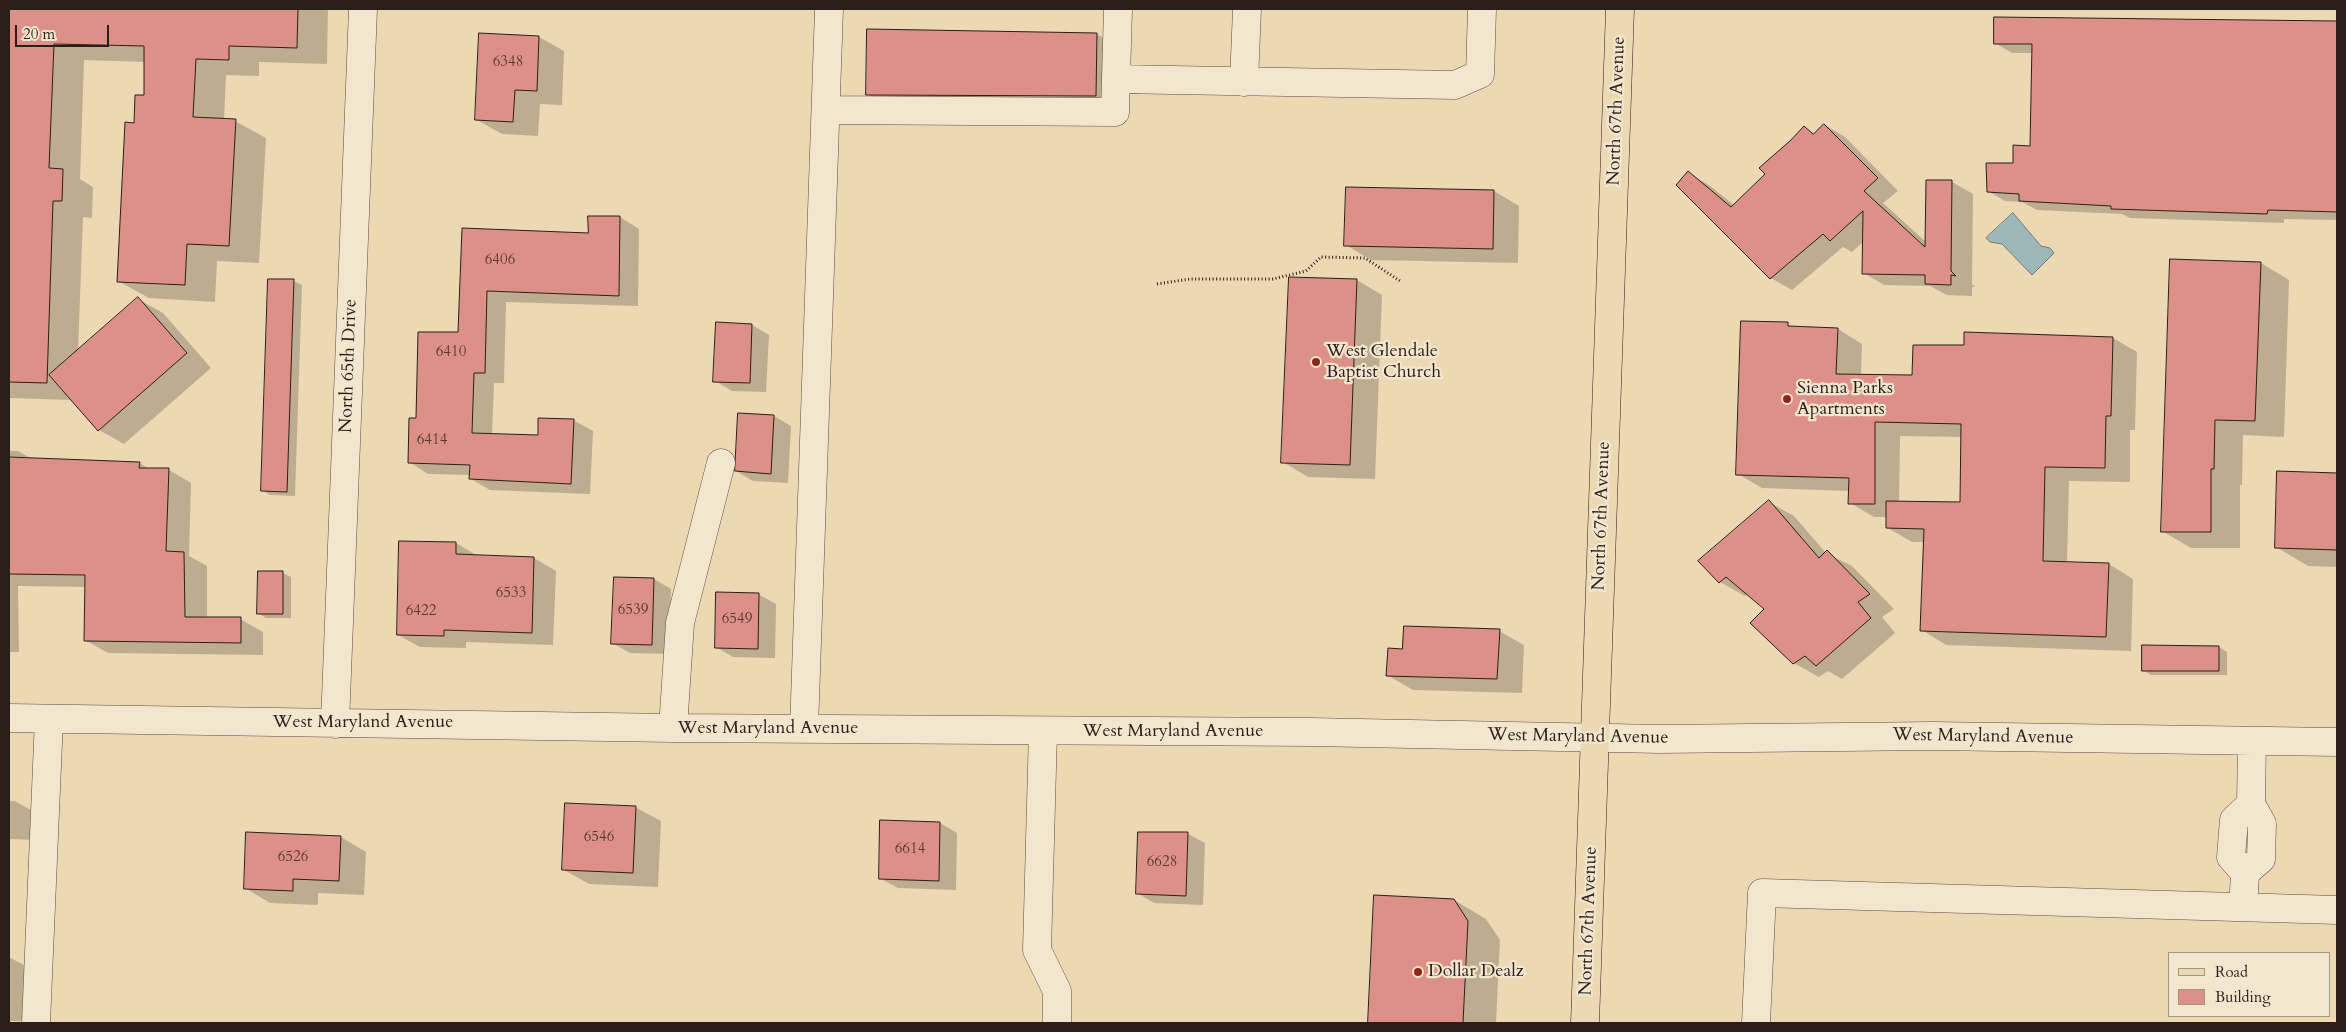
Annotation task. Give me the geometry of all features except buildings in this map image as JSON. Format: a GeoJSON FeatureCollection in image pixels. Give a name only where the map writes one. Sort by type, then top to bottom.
{"type":"FeatureCollection","features":[{"type":"Feature","properties":{"kind":"main road","name":"North 67th Avenue"},"geometry":{"type":"LineString","coordinates":[[1585,1023],[1620,9]]}},
{"type":"Feature","properties":{"kind":"street","name":"North 65th Drive"},"geometry":{"type":"LineString","coordinates":[[335,724],[363,9]]}},
{"type":"Feature","properties":{"kind":"street"},"geometry":{"type":"LineString","coordinates":[[804,729],[829,9]]}},
{"type":"Feature","properties":{"kind":"street"},"geometry":{"type":"LineString","coordinates":[[826,110],[1115,112],[1118,9]]}},
{"type":"Feature","properties":{"kind":"street"},"geometry":{"type":"LineString","coordinates":[[1244,82],[1247,9]]}},
{"type":"Feature","properties":{"kind":"street"},"geometry":{"type":"LineString","coordinates":[[1116,79],[1455,85],[1480,74],[1482,9]]}},
{"type":"Feature","properties":{"kind":"street"},"geometry":{"type":"LineString","coordinates":[[673,728],[680,623],[721,463]]}},
{"type":"Feature","properties":{"kind":"street","name":"West Maryland Avenue"},"geometry":{"type":"LineString","coordinates":[[9,718],[673,728],[1321,732],[1595,739],[1933,736],[2337,742]]}},
{"type":"Feature","properties":{"kind":"street"},"geometry":{"type":"LineString","coordinates":[[36,1023],[49,719]]}},
{"type":"Feature","properties":{"kind":"street"},"geometry":{"type":"LineString","coordinates":[[1043,731],[1038,950],[1057,991],[1057,1023]]}},
{"type":"Feature","properties":{"kind":"street"},"geometry":{"type":"LineString","coordinates":[[2244,907],[2245,873],[2231,857],[2234,820],[2251,804],[2252,741]]}},
{"type":"Feature","properties":{"kind":"street"},"geometry":{"type":"LineString","coordinates":[[1756,1023],[1762,893],[2337,910]]}},
{"type":"Feature","properties":{"kind":"path"},"geometry":{"type":"LineString","coordinates":[[1157,284],[1190,279],[1273,279],[1306,271],[1320,257],[1365,258],[1400,282]]}},
{"type":"Feature","properties":{"kind":"water"},"geometry":{"type":"Polygon","coordinates":[[[2013,213],[2041,246],[2050,248],[2054,253],[2032,275],[2002,244],[1990,242],[1986,238],[2013,213]]]}},
{"type":"Feature","properties":{"kind":"place","name":"West Glendale Baptist Church"},"geometry":{"type":"Point","coordinates":[1316,362]}},
{"type":"Feature","properties":{"kind":"place","name":"Sienna Parks Apartments"},"geometry":{"type":"Point","coordinates":[1787,399]}},
{"type":"Feature","properties":{"kind":"place","name":"Dollar Dealz"},"geometry":{"type":"Point","coordinates":[1418,972]}}]}
